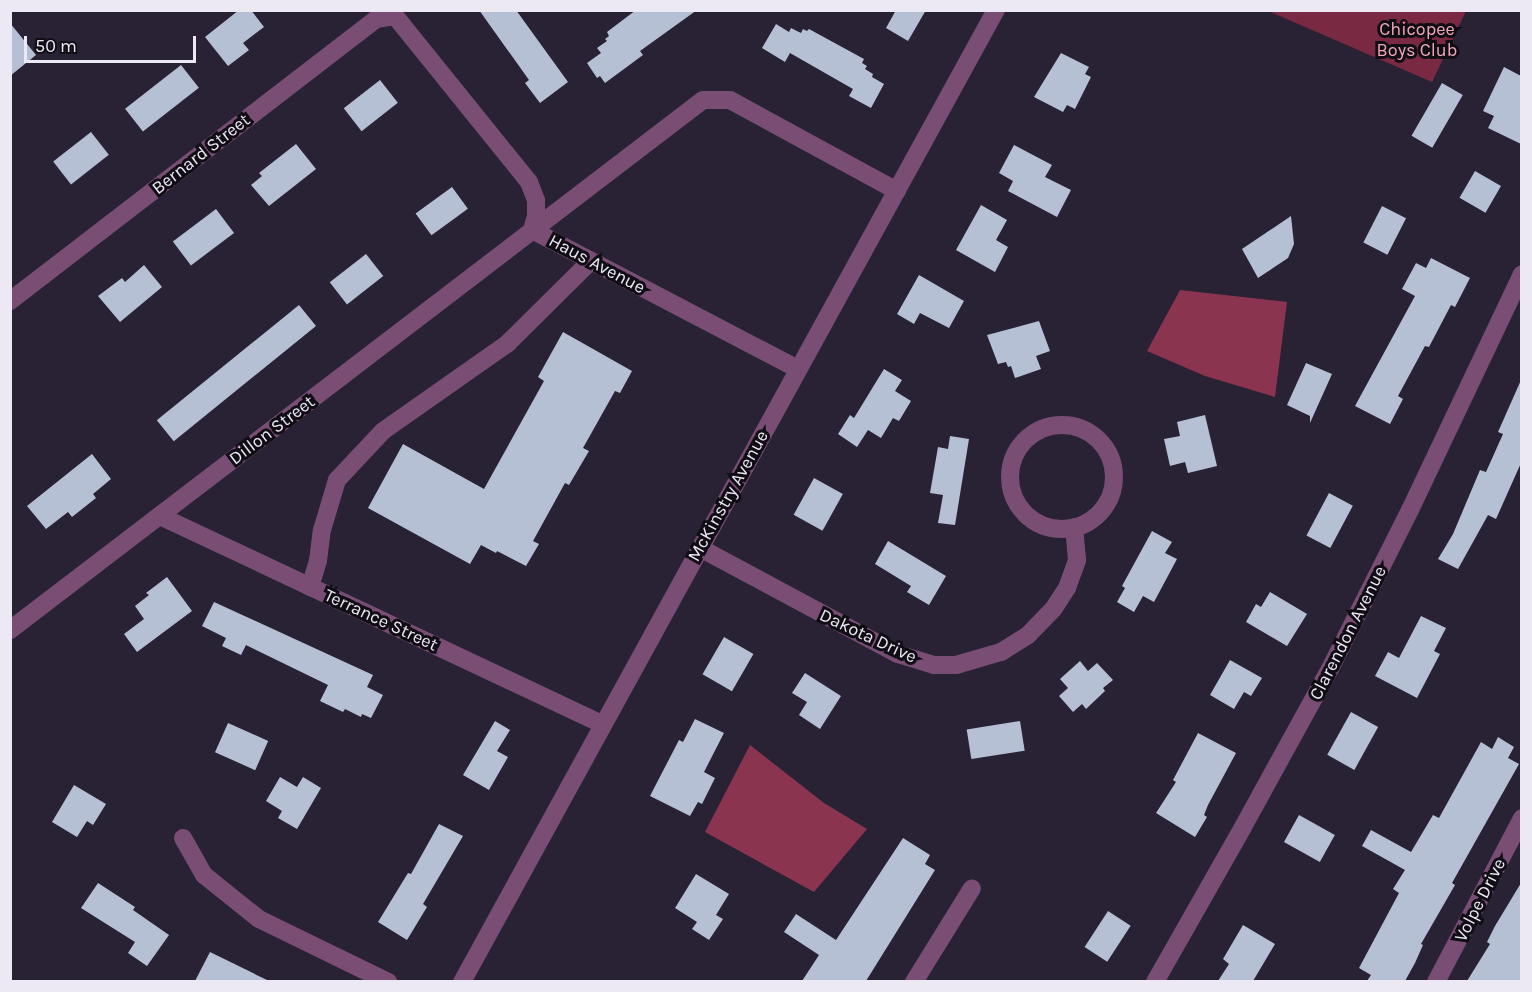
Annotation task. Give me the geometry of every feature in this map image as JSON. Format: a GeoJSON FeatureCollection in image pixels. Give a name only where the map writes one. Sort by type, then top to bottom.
{"type":"FeatureCollection","features":[{"type":"Feature","properties":{"kind":"street","name":"McKinstry Avenue"},"geometry":{"type":"LineString","coordinates":[[462,981],[996,10]]}},
{"type":"Feature","properties":{"kind":"street","name":"Haus Avenue"},"geometry":{"type":"LineString","coordinates":[[395,16],[529,182],[536,200],[536,216],[532,230],[798,369]]}},
{"type":"Feature","properties":{"kind":"street","name":"Bernard Street"},"geometry":{"type":"LineString","coordinates":[[10,301],[376,19],[395,16]]}},
{"type":"Feature","properties":{"kind":"street","name":"Dillon Street"},"geometry":{"type":"LineString","coordinates":[[10,630],[703,100],[730,100],[897,191]]}},
{"type":"Feature","properties":{"kind":"street"},"geometry":{"type":"LineString","coordinates":[[310,587],[318,561],[322,530],[337,480],[383,431],[508,343],[591,261]]}},
{"type":"Feature","properties":{"kind":"street","name":"Clarendon Avenue"},"geometry":{"type":"LineString","coordinates":[[1155,981],[1238,837],[1330,669],[1410,510],[1521,274]]}},
{"type":"Feature","properties":{"kind":"street"},"geometry":{"type":"LineString","coordinates":[[1066,426],[1087,432],[1103,446],[1112,465],[1112,487],[1104,507],[1094,518],[1074,527],[1050,528],[1035,521],[1018,504],[1012,489],[1012,465],[1018,450],[1029,438],[1050,427],[1066,426]]}},
{"type":"Feature","properties":{"kind":"street","name":"Terrance Street"},"geometry":{"type":"LineString","coordinates":[[160,516],[602,724]]}},
{"type":"Feature","properties":{"kind":"street","name":"Dakota Drive"},"geometry":{"type":"LineString","coordinates":[[699,548],[847,630],[898,654],[934,665],[956,665],[1002,652],[1028,635],[1054,608],[1067,588],[1077,560],[1074,527]]}},
{"type":"Feature","properties":{"kind":"street","name":"Volpe Drive"},"geometry":{"type":"LineString","coordinates":[[1436,981],[1521,818]]}},
{"type":"Feature","properties":{"kind":"street"},"geometry":{"type":"LineString","coordinates":[[183,838],[204,875],[259,919],[388,981]]}},
{"type":"Feature","properties":{"kind":"street"},"geometry":{"type":"LineString","coordinates":[[914,981],[972,888]]}},
{"type":"Feature","properties":{"kind":"green space","name":"Chicopee Boys Club"},"geometry":{"type":"Polygon","coordinates":[[[1268,11],[1466,11],[1432,82],[1268,11]]]}},
{"type":"Feature","properties":{"kind":"shaded area"},"geometry":{"type":"Polygon","coordinates":[[[1180,290],[1287,302],[1275,397],[1205,376],[1147,351],[1180,290]]]}},
{"type":"Feature","properties":{"kind":"shaded area"},"geometry":{"type":"Polygon","coordinates":[[[750,745],[824,803],[867,829],[814,892],[705,832],[750,745]]]}},
{"type":"Feature","properties":{"kind":"building"},"geometry":{"type":"Polygon","coordinates":[[[239,10],[251,10],[264,27],[243,43],[249,50],[228,66],[205,37],[239,10]]]}},
{"type":"Feature","properties":{"kind":"building"},"geometry":{"type":"Polygon","coordinates":[[[479,10],[516,10],[568,82],[540,103],[525,83],[529,80],[479,10]]]}},
{"type":"Feature","properties":{"kind":"building"},"geometry":{"type":"Polygon","coordinates":[[[636,10],[697,10],[640,51],[643,55],[605,83],[600,76],[597,78],[587,63],[601,53],[597,48],[607,41],[605,39],[609,36],[607,32],[636,10]]]}},
{"type":"Feature","properties":{"kind":"building"},"geometry":{"type":"Polygon","coordinates":[[[896,10],[926,10],[908,41],[886,28],[896,10]]]}},
{"type":"Feature","properties":{"kind":"building"},"geometry":{"type":"Polygon","coordinates":[[[10,23],[36,55],[10,76],[10,23]]]}},
{"type":"Feature","properties":{"kind":"building"},"geometry":{"type":"Polygon","coordinates":[[[776,24],[789,32],[791,28],[801,33],[803,29],[807,31],[809,29],[864,59],[862,63],[867,66],[865,69],[873,74],[872,77],[884,84],[871,108],[849,96],[853,89],[790,53],[785,62],[762,48],[776,24]]]}},
{"type":"Feature","properties":{"kind":"building"},"geometry":{"type":"Polygon","coordinates":[[[1061,53],[1089,67],[1085,74],[1091,77],[1075,109],[1067,105],[1063,112],[1034,97],[1061,53]]]}},
{"type":"Feature","properties":{"kind":"building"},"geometry":{"type":"Polygon","coordinates":[[[181,65],[199,88],[143,132],[125,109],[181,65]]]}},
{"type":"Feature","properties":{"kind":"building"},"geometry":{"type":"Polygon","coordinates":[[[1504,67],[1521,76],[1521,144],[1488,128],[1494,116],[1483,111],[1504,67]]]}},
{"type":"Feature","properties":{"kind":"building"},"geometry":{"type":"Polygon","coordinates":[[[380,80],[398,103],[362,131],[344,108],[380,80]]]}},
{"type":"Feature","properties":{"kind":"building"},"geometry":{"type":"Polygon","coordinates":[[[1442,83],[1463,95],[1432,148],[1412,136],[1442,83]]]}},
{"type":"Feature","properties":{"kind":"building"},"geometry":{"type":"Polygon","coordinates":[[[91,132],[109,155],[71,184],[53,162],[91,132]]]}},
{"type":"Feature","properties":{"kind":"building"},"geometry":{"type":"Polygon","coordinates":[[[296,144],[316,169],[269,206],[251,185],[262,176],[259,173],[296,144]]]}},
{"type":"Feature","properties":{"kind":"building"},"geometry":{"type":"Polygon","coordinates":[[[1014,145],[1052,165],[1045,177],[1071,190],[1057,217],[1008,191],[1013,181],[999,173],[1014,145]]]}},
{"type":"Feature","properties":{"kind":"building"},"geometry":{"type":"Polygon","coordinates":[[[1475,171],[1501,186],[1485,213],[1460,198],[1475,171]]]}},
{"type":"Feature","properties":{"kind":"building"},"geometry":{"type":"Polygon","coordinates":[[[452,187],[468,209],[431,235],[416,213],[452,187]]]}},
{"type":"Feature","properties":{"kind":"building"},"geometry":{"type":"Polygon","coordinates":[[[981,205],[1007,220],[996,240],[1008,247],[995,272],[956,250],[981,205]]]}},
{"type":"Feature","properties":{"kind":"building"},"geometry":{"type":"Polygon","coordinates":[[[1382,206],[1406,218],[1387,255],[1363,243],[1382,206]]]}},
{"type":"Feature","properties":{"kind":"building"},"geometry":{"type":"Polygon","coordinates":[[[216,209],[234,233],[191,265],[173,241],[216,209]]]}},
{"type":"Feature","properties":{"kind":"building"},"geometry":{"type":"Polygon","coordinates":[[[1291,216],[1294,244],[1288,258],[1258,278],[1242,249],[1291,216]]]}},
{"type":"Feature","properties":{"kind":"building"},"geometry":{"type":"Polygon","coordinates":[[[366,254],[383,276],[347,304],[330,282],[366,254]]]}},
{"type":"Feature","properties":{"kind":"building"},"geometry":{"type":"Polygon","coordinates":[[[1431,258],[1470,278],[1455,307],[1451,305],[1429,347],[1425,346],[1398,396],[1403,399],[1390,424],[1355,406],[1415,296],[1402,289],[1416,263],[1426,268],[1431,258]]]}},
{"type":"Feature","properties":{"kind":"building"},"geometry":{"type":"Polygon","coordinates":[[[144,265],[162,287],[120,322],[98,296],[122,278],[125,282],[144,265]]]}},
{"type":"Feature","properties":{"kind":"building"},"geometry":{"type":"Polygon","coordinates":[[[919,275],[964,301],[949,328],[920,313],[914,324],[897,314],[919,275]]]}},
{"type":"Feature","properties":{"kind":"building"},"geometry":{"type":"Polygon","coordinates":[[[299,305],[316,326],[174,441],[157,420],[299,305]]]}},
{"type":"Feature","properties":{"kind":"building"},"geometry":{"type":"Polygon","coordinates":[[[1039,321],[1050,351],[1036,356],[1041,369],[1015,378],[1011,366],[1008,367],[1006,362],[998,364],[987,335],[1039,321]]]}},
{"type":"Feature","properties":{"kind":"building"},"geometry":{"type":"Polygon","coordinates":[[[563,332],[632,371],[620,393],[615,391],[583,448],[589,451],[569,485],[565,483],[533,541],[539,544],[526,566],[481,545],[470,564],[368,508],[403,444],[484,489],[544,381],[538,377],[563,332]]]}},
{"type":"Feature","properties":{"kind":"building"},"geometry":{"type":"Polygon","coordinates":[[[1306,363],[1332,374],[1310,423],[1310,416],[1287,405],[1306,363]]]}},
{"type":"Feature","properties":{"kind":"building"},"geometry":{"type":"Polygon","coordinates":[[[884,369],[902,380],[895,391],[911,401],[899,421],[893,418],[881,438],[868,430],[857,447],[838,434],[850,415],[854,418],[884,369]]]}},
{"type":"Feature","properties":{"kind":"building"},"geometry":{"type":"Polygon","coordinates":[[[1521,380],[1521,463],[1496,519],[1488,515],[1458,569],[1438,559],[1453,534],[1480,470],[1486,472],[1503,434],[1498,432],[1521,380]]]}},
{"type":"Feature","properties":{"kind":"building"},"geometry":{"type":"Polygon","coordinates":[[[1205,415],[1217,466],[1188,473],[1185,462],[1170,466],[1164,439],[1180,436],[1177,422],[1205,415]]]}},
{"type":"Feature","properties":{"kind":"building"},"geometry":{"type":"Polygon","coordinates":[[[950,436],[969,439],[955,525],[938,523],[943,495],[930,493],[938,447],[948,449],[950,436]]]}},
{"type":"Feature","properties":{"kind":"building"},"geometry":{"type":"Polygon","coordinates":[[[92,454],[111,479],[93,494],[96,498],[72,517],[68,512],[46,529],[27,506],[92,454]]]}},
{"type":"Feature","properties":{"kind":"building"},"geometry":{"type":"Polygon","coordinates":[[[814,478],[843,494],[823,531],[794,515],[814,478]]]}},
{"type":"Feature","properties":{"kind":"building"},"geometry":{"type":"Polygon","coordinates":[[[1329,493],[1353,506],[1330,548],[1306,535],[1329,493]]]}},
{"type":"Feature","properties":{"kind":"building"},"geometry":{"type":"Polygon","coordinates":[[[1152,531],[1172,542],[1165,553],[1177,559],[1154,602],[1143,596],[1134,612],[1117,602],[1125,588],[1122,586],[1152,531]]]}},
{"type":"Feature","properties":{"kind":"building"},"geometry":{"type":"Polygon","coordinates":[[[888,541],[946,576],[929,605],[907,592],[911,586],[875,564],[888,541]]]}},
{"type":"Feature","properties":{"kind":"building"},"geometry":{"type":"Polygon","coordinates":[[[167,577],[192,611],[137,652],[124,634],[144,619],[135,606],[149,595],[146,593],[167,577]]]}},
{"type":"Feature","properties":{"kind":"building"},"geometry":{"type":"Polygon","coordinates":[[[1270,592],[1307,614],[1287,646],[1246,622],[1256,604],[1261,607],[1270,592]]]}},
{"type":"Feature","properties":{"kind":"building"},"geometry":{"type":"Polygon","coordinates":[[[214,602],[373,675],[367,687],[383,695],[371,718],[362,714],[361,717],[345,709],[343,712],[320,701],[328,685],[246,645],[241,655],[222,646],[226,638],[202,626],[214,602]]]}},
{"type":"Feature","properties":{"kind":"building"},"geometry":{"type":"Polygon","coordinates":[[[1421,616],[1446,628],[1434,651],[1440,654],[1417,698],[1375,676],[1388,652],[1399,658],[1421,616]]]}},
{"type":"Feature","properties":{"kind":"building"},"geometry":{"type":"Polygon","coordinates":[[[724,637],[753,654],[732,691],[702,674],[724,637]]]}},
{"type":"Feature","properties":{"kind":"building"},"geometry":{"type":"Polygon","coordinates":[[[1230,660],[1262,678],[1251,696],[1244,692],[1234,709],[1210,695],[1230,660]]]}},
{"type":"Feature","properties":{"kind":"building"},"geometry":{"type":"Polygon","coordinates":[[[1080,661],[1088,671],[1097,663],[1113,680],[1103,688],[1105,691],[1086,709],[1082,704],[1073,712],[1059,696],[1068,688],[1060,679],[1080,661]]]}},
{"type":"Feature","properties":{"kind":"building"},"geometry":{"type":"Polygon","coordinates":[[[805,673],[841,696],[820,729],[799,715],[807,702],[792,693],[805,673]]]}},
{"type":"Feature","properties":{"kind":"building"},"geometry":{"type":"Polygon","coordinates":[[[1351,712],[1378,727],[1354,770],[1327,755],[1351,712]]]}},
{"type":"Feature","properties":{"kind":"building"},"geometry":{"type":"Polygon","coordinates":[[[695,719],[724,733],[704,772],[715,778],[702,804],[698,802],[690,816],[650,796],[679,740],[683,742],[695,719]]]}},
{"type":"Feature","properties":{"kind":"building"},"geometry":{"type":"Polygon","coordinates":[[[495,721],[510,730],[497,751],[508,757],[489,790],[463,775],[495,721]]]}},
{"type":"Feature","properties":{"kind":"building"},"geometry":{"type":"Polygon","coordinates":[[[1020,721],[1025,751],[971,759],[967,729],[1020,721]]]}},
{"type":"Feature","properties":{"kind":"building"},"geometry":{"type":"Polygon","coordinates":[[[228,723],[268,741],[255,770],[215,752],[228,723]]]}},
{"type":"Feature","properties":{"kind":"building"},"geometry":{"type":"Polygon","coordinates":[[[1198,733],[1236,753],[1208,805],[1204,815],[1207,817],[1195,837],[1156,813],[1176,782],[1173,780],[1198,733]]]}},
{"type":"Feature","properties":{"kind":"building"},"geometry":{"type":"Polygon","coordinates":[[[1498,737],[1514,747],[1508,758],[1519,764],[1452,883],[1455,885],[1421,944],[1423,945],[1415,963],[1405,981],[1367,981],[1371,975],[1359,968],[1399,893],[1393,889],[1405,870],[1362,846],[1371,830],[1411,852],[1433,815],[1439,818],[1481,742],[1492,749],[1498,737]]]}},
{"type":"Feature","properties":{"kind":"building"},"geometry":{"type":"Polygon","coordinates":[[[280,777],[297,787],[303,777],[321,788],[297,829],[278,818],[282,811],[266,801],[280,777]]]}},
{"type":"Feature","properties":{"kind":"building"},"geometry":{"type":"Polygon","coordinates":[[[74,785],[106,804],[93,825],[87,821],[77,837],[52,822],[74,785]]]}},
{"type":"Feature","properties":{"kind":"building"},"geometry":{"type":"Polygon","coordinates":[[[1299,815],[1335,835],[1320,862],[1284,842],[1299,815]]]}},
{"type":"Feature","properties":{"kind":"building"},"geometry":{"type":"Polygon","coordinates":[[[439,824],[463,836],[423,904],[427,907],[407,940],[378,922],[408,873],[411,874],[439,824]]]}},
{"type":"Feature","properties":{"kind":"building"},"geometry":{"type":"Polygon","coordinates":[[[903,838],[930,855],[925,864],[935,870],[866,981],[802,981],[819,955],[784,932],[796,914],[836,940],[903,838]]]}},
{"type":"Feature","properties":{"kind":"building"},"geometry":{"type":"Polygon","coordinates":[[[696,874],[729,894],[716,915],[723,919],[709,940],[692,929],[697,922],[675,908],[696,874]]]}},
{"type":"Feature","properties":{"kind":"building"},"geometry":{"type":"Polygon","coordinates":[[[98,883],[135,907],[133,910],[169,935],[147,966],[128,953],[135,942],[81,908],[98,883]]]}},
{"type":"Feature","properties":{"kind":"building"},"geometry":{"type":"Polygon","coordinates":[[[1521,883],[1521,981],[1467,981],[1490,944],[1487,942],[1495,926],[1521,883]]]}},
{"type":"Feature","properties":{"kind":"building"},"geometry":{"type":"Polygon","coordinates":[[[1108,911],[1131,926],[1107,962],[1085,947],[1108,911]]]}},
{"type":"Feature","properties":{"kind":"building"},"geometry":{"type":"Polygon","coordinates":[[[1243,925],[1275,944],[1253,981],[1218,981],[1229,964],[1223,959],[1243,925]]]}},
{"type":"Feature","properties":{"kind":"building"},"geometry":{"type":"Polygon","coordinates":[[[210,952],[269,981],[195,981],[210,952]]]}}]}
